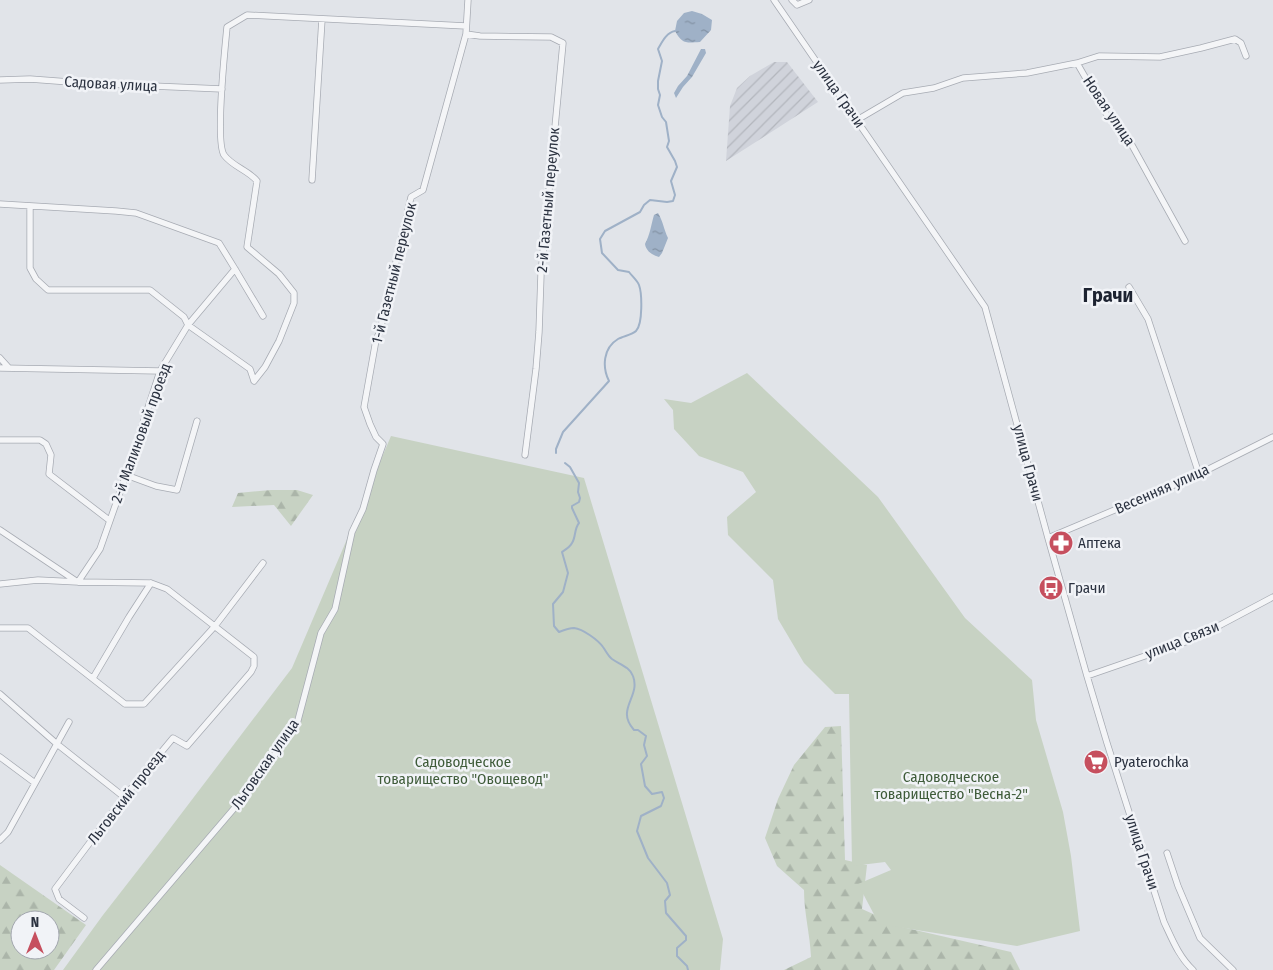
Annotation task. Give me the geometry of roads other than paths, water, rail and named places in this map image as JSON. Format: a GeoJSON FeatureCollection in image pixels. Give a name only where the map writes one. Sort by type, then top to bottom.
{"type":"FeatureCollection","features":[{"type":"Feature","properties":{"kind":"street","name":"1-й Газетный переулок"},"geometry":{"type":"LineString","coordinates":[[364,407],[376,340],[380,331],[411,197],[423,190],[466,34],[468,0]]}},
{"type":"Feature","properties":{"kind":"street"},"geometry":{"type":"LineString","coordinates":[[792,0],[797,5],[809,0]]}},
{"type":"Feature","properties":{"kind":"street","name":"улица Грачи"},"geometry":{"type":"LineString","coordinates":[[776,1],[985,307],[1048,538],[1108,746],[1164,922],[1176,947],[1192,970]]}},
{"type":"Feature","properties":{"kind":"street"},"geometry":{"type":"LineString","coordinates":[[30,206],[30,268],[36,279],[48,290],[150,290],[184,317],[188,325],[250,369],[254,381],[265,367],[279,342],[294,303],[294,293],[279,274],[247,247],[257,181],[251,174],[231,163],[223,153],[221,142],[222,90],[227,27],[247,15],[466,26]]}},
{"type":"Feature","properties":{"kind":"street"},"geometry":{"type":"LineString","coordinates":[[312,180],[322,19]]}},
{"type":"Feature","properties":{"kind":"street","name":"2-й Газетный переулок"},"geometry":{"type":"LineString","coordinates":[[466,34],[480,36],[551,37],[563,43],[541,274],[537,350],[525,455]]}},
{"type":"Feature","properties":{"kind":"street","name":"Новая улица"},"geometry":{"type":"LineString","coordinates":[[1185,241],[1123,129],[1107,115],[1077,63],[1099,56],[1160,57],[1235,39],[1241,42],[1246,56]]}},
{"type":"Feature","properties":{"kind":"street"},"geometry":{"type":"LineString","coordinates":[[857,120],[904,93],[934,88],[963,78],[1027,73],[1077,63]]}},
{"type":"Feature","properties":{"kind":"street","name":"Садовая улица"},"geometry":{"type":"LineString","coordinates":[[0,80],[30,79],[222,90]]}},
{"type":"Feature","properties":{"kind":"street"},"geometry":{"type":"LineString","coordinates":[[0,204],[136,213],[219,243],[263,316]]}},
{"type":"Feature","properties":{"kind":"street","name":"2-й Малиновый проезд"},"geometry":{"type":"LineString","coordinates":[[78,582],[100,549],[160,371],[188,325],[235,269]]}},
{"type":"Feature","properties":{"kind":"street"},"geometry":{"type":"LineString","coordinates":[[1129,287],[1148,319],[1199,474]]}},
{"type":"Feature","properties":{"kind":"street"},"geometry":{"type":"LineString","coordinates":[[0,358],[9,368]]}},
{"type":"Feature","properties":{"kind":"street"},"geometry":{"type":"LineString","coordinates":[[0,368],[160,371]]}},
{"type":"Feature","properties":{"kind":"street","name":"Льговская улица"},"geometry":{"type":"LineString","coordinates":[[96,970],[249,791],[297,724],[321,633],[335,609],[352,532],[363,509],[383,444],[376,437],[364,407]]}},
{"type":"Feature","properties":{"kind":"street"},"geometry":{"type":"LineString","coordinates":[[126,475],[156,486],[177,490],[197,421]]}},
{"type":"Feature","properties":{"kind":"street","name":"Весенняя улица"},"geometry":{"type":"LineString","coordinates":[[1048,538],[1199,474],[1273,436]]}},
{"type":"Feature","properties":{"kind":"street"},"geometry":{"type":"LineString","coordinates":[[0,440],[40,440],[46,444],[51,455],[49,474],[109,520]]}},
{"type":"Feature","properties":{"kind":"street"},"geometry":{"type":"LineString","coordinates":[[0,530],[78,582]]}},
{"type":"Feature","properties":{"kind":"street"},"geometry":{"type":"LineString","coordinates":[[0,628],[28,628],[125,704],[144,704],[215,626],[263,563]]}},
{"type":"Feature","properties":{"kind":"street"},"geometry":{"type":"LineString","coordinates":[[0,584],[38,580],[151,582],[167,589],[215,626]]}},
{"type":"Feature","properties":{"kind":"street"},"geometry":{"type":"LineString","coordinates":[[93,678],[151,582]]}},
{"type":"Feature","properties":{"kind":"street","name":"улица Связи"},"geometry":{"type":"LineString","coordinates":[[1088,676],[1194,639],[1273,597]]}},
{"type":"Feature","properties":{"kind":"street","name":"Льговский проезд"},"geometry":{"type":"LineString","coordinates":[[84,918],[59,899],[55,889],[124,797],[173,738],[187,746],[251,672],[254,666],[254,657],[215,626]]}},
{"type":"Feature","properties":{"kind":"street"},"geometry":{"type":"LineString","coordinates":[[0,694],[57,744],[124,797]]}},
{"type":"Feature","properties":{"kind":"street"},"geometry":{"type":"LineString","coordinates":[[0,840],[8,832],[68,722]]}},
{"type":"Feature","properties":{"kind":"street"},"geometry":{"type":"LineString","coordinates":[[0,757],[34,783]]}},
{"type":"Feature","properties":{"kind":"street"},"geometry":{"type":"LineString","coordinates":[[1167,854],[1200,938],[1233,970]]}},
{"type":"Feature","properties":{"kind":"water"},"geometry":{"type":"Polygon","coordinates":[[[692,11],[712,20],[711,30],[700,42],[691,43],[682,40],[675,31],[677,21],[684,13],[692,11]]]}},
{"type":"Feature","properties":{"kind":"water"},"geometry":{"type":"Polygon","coordinates":[[[701,49],[705,49],[706,53],[692,77],[676,98],[674,93],[687,76],[701,49]]]}},
{"type":"Feature","properties":{"kind":"water"},"geometry":{"type":"Polygon","coordinates":[[[658,213],[668,238],[659,257],[650,252],[645,244],[654,215],[658,213]]]}},
{"type":"Feature","properties":{"kind":"waterway"},"geometry":{"type":"LineString","coordinates":[[556,453],[563,432],[609,381],[605,370],[605,358],[609,347],[618,339],[636,331],[640,322],[641,301],[639,285],[629,272],[618,270],[602,253],[600,239],[605,231],[640,212],[650,200],[673,201],[675,195],[671,181],[677,167],[667,147],[669,141],[666,122],[658,105],[660,95],[658,81],[662,61],[658,49],[667,35],[675,31]]}},
{"type":"Feature","properties":{"kind":"waterway"},"geometry":{"type":"LineString","coordinates":[[565,463],[570,467],[579,483],[579,502],[572,506],[579,523],[572,543],[562,552],[568,573],[563,592],[553,604],[554,626],[559,632],[574,628],[582,630],[601,644],[611,658],[632,673],[635,683],[627,709],[627,716],[634,730],[638,730],[646,736],[644,745],[647,756],[641,764],[645,786],[652,794],[662,792],[664,798],[661,806],[641,816],[637,831],[648,858],[667,883],[670,895],[665,901],[666,913],[686,936],[686,940],[677,948],[677,956],[687,966],[688,970]]}},
{"type":"Feature","properties":{"kind":"place","name":"Аптека"},"geometry":{"type":"Point","coordinates":[1061,543]}},
{"type":"Feature","properties":{"kind":"place","name":"Грачи"},"geometry":{"type":"Point","coordinates":[1051,588]}},
{"type":"Feature","properties":{"kind":"place","name":"Pyaterochka"},"geometry":{"type":"Point","coordinates":[1096,762]}},
{"type":"Feature","properties":{"kind":"district","name":"Грачи"},"geometry":{"type":"Point","coordinates":[1108,295]}},
{"type":"Feature","properties":{"kind":"park label","name":"Садоводческое товарищество \"Овощевод\""},"geometry":{"type":"Point","coordinates":[463,770]}},
{"type":"Feature","properties":{"kind":"park label","name":"Садоводческое товарищество \"Весна-2\""},"geometry":{"type":"Point","coordinates":[951,786]}}]}
